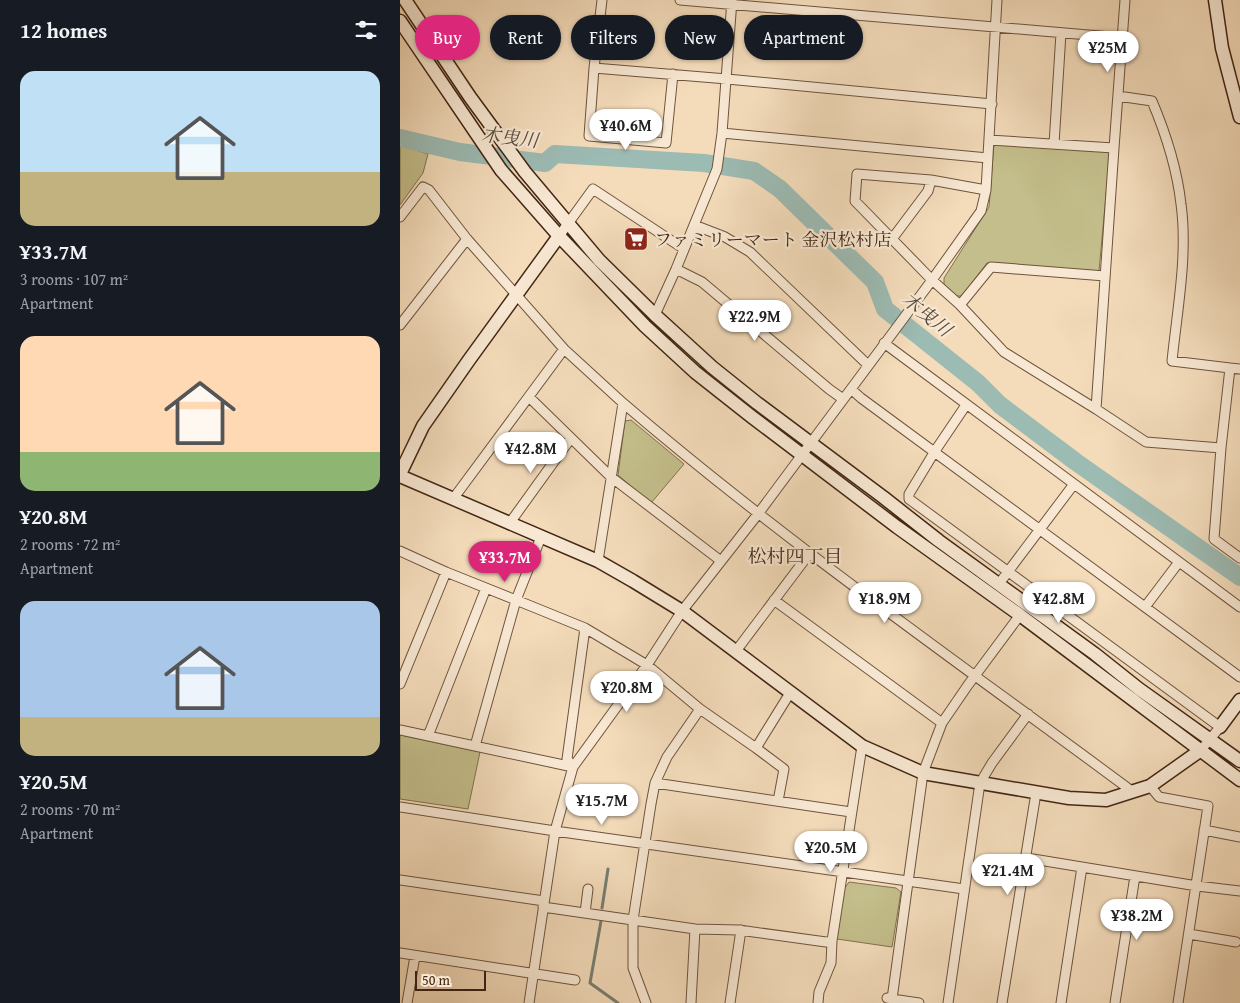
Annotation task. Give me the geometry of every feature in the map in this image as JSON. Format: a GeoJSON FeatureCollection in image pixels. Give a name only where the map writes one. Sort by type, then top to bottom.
{"type":"FeatureCollection","features":[{"type":"Feature","properties":{"kind":"street"},"geometry":{"type":"LineString","coordinates":[[405,0],[493,129],[525,172],[568,225],[654,315],[756,404],[811,443],[998,585],[1240,761]]}},
{"type":"Feature","properties":{"kind":"street"},"geometry":{"type":"LineString","coordinates":[[602,0],[589,136],[666,143],[674,74]]}},
{"type":"Feature","properties":{"kind":"street"},"geometry":{"type":"LineString","coordinates":[[680,0],[732,2],[996,28],[1123,38]]}},
{"type":"Feature","properties":{"kind":"street"},"geometry":{"type":"LineString","coordinates":[[529,1003],[555,831],[573,767],[647,665],[682,612],[811,443],[890,334],[932,280],[981,210],[986,190],[990,140],[997,0]]}},
{"type":"Feature","properties":{"kind":"street"},"geometry":{"type":"LineString","coordinates":[[1096,409],[1125,0]]}},
{"type":"Feature","properties":{"kind":"street"},"geometry":{"type":"LineString","coordinates":[[1215,0],[1222,48],[1240,117]]}},
{"type":"Feature","properties":{"kind":"street"},"geometry":{"type":"LineString","coordinates":[[654,315],[676,269],[717,169],[720,157],[732,2]]}},
{"type":"Feature","properties":{"kind":"street"},"geometry":{"type":"LineString","coordinates":[[400,21],[501,170],[559,236],[645,326],[695,372],[897,527],[1020,615],[1240,780]]}},
{"type":"Feature","properties":{"kind":"street"},"geometry":{"type":"LineString","coordinates":[[1054,144],[1061,33]]}},
{"type":"Feature","properties":{"kind":"street"},"geometry":{"type":"LineString","coordinates":[[594,68],[726,78],[992,104]]}},
{"type":"Feature","properties":{"kind":"street"},"geometry":{"type":"LineString","coordinates":[[1118,96],[1152,101],[1167,138],[1181,204],[1183,240],[1181,277],[1172,361],[1240,369]]}},
{"type":"Feature","properties":{"kind":"street"},"geometry":{"type":"LineString","coordinates":[[722,134],[988,158]]}},
{"type":"Feature","properties":{"kind":"street"},"geometry":{"type":"LineString","coordinates":[[990,140],[1114,148]]}},
{"type":"Feature","properties":{"kind":"street"},"geometry":{"type":"LineString","coordinates":[[986,190],[931,180],[857,174],[855,201],[932,280],[960,305],[1004,352],[1146,442],[1221,448]]}},
{"type":"Feature","properties":{"kind":"street"},"geometry":{"type":"LineString","coordinates":[[892,239],[928,191],[931,180]]}},
{"type":"Feature","properties":{"kind":"street"},"geometry":{"type":"LineString","coordinates":[[400,218],[423,187],[429,190],[467,239],[564,349],[676,449],[808,554],[976,675],[1133,792]]}},
{"type":"Feature","properties":{"kind":"street"},"geometry":{"type":"LineString","coordinates":[[684,249],[593,189],[423,426],[400,475],[541,538],[598,561],[682,612],[862,746],[922,773],[1069,798],[1106,800],[1150,786],[1201,750],[1211,740],[1240,700]]}},
{"type":"Feature","properties":{"kind":"street"},"geometry":{"type":"LineString","coordinates":[[694,225],[725,237],[750,252],[868,365]]}},
{"type":"Feature","properties":{"kind":"street"},"geometry":{"type":"LineString","coordinates":[[400,325],[467,239]]}},
{"type":"Feature","properties":{"kind":"street"},"geometry":{"type":"LineString","coordinates":[[960,305],[991,267],[1104,276]]}},
{"type":"Feature","properties":{"kind":"street"},"geometry":{"type":"LineString","coordinates":[[676,269],[702,282],[843,399]]}},
{"type":"Feature","properties":{"kind":"street"},"geometry":{"type":"LineString","coordinates":[[884,343],[1240,607]]}},
{"type":"Feature","properties":{"kind":"street"},"geometry":{"type":"LineString","coordinates":[[453,499],[564,349]]}},
{"type":"Feature","properties":{"kind":"street"},"geometry":{"type":"LineString","coordinates":[[1230,368],[1221,448],[1214,540],[1240,558]]}},
{"type":"Feature","properties":{"kind":"street"},"geometry":{"type":"LineString","coordinates":[[851,388],[861,398],[1240,677]]}},
{"type":"Feature","properties":{"kind":"street"},"geometry":{"type":"LineString","coordinates":[[529,397],[611,477],[721,561]]}},
{"type":"Feature","properties":{"kind":"street"},"geometry":{"type":"LineString","coordinates":[[598,561],[623,403]]}},
{"type":"Feature","properties":{"kind":"street"},"geometry":{"type":"LineString","coordinates":[[898,509],[966,405]]}},
{"type":"Feature","properties":{"kind":"street"},"geometry":{"type":"LineString","coordinates":[[509,524],[571,438]]}},
{"type":"Feature","properties":{"kind":"street"},"geometry":{"type":"LineString","coordinates":[[998,585],[1074,484]]}},
{"type":"Feature","properties":{"kind":"street"},"geometry":{"type":"LineString","coordinates":[[909,494],[909,499],[921,509],[1220,727]]}},
{"type":"Feature","properties":{"kind":"street"},"geometry":{"type":"LineString","coordinates":[[475,746],[516,600],[541,538]]}},
{"type":"Feature","properties":{"kind":"street"},"geometry":{"type":"LineString","coordinates":[[400,551],[446,572],[585,628],[647,665],[700,709],[784,769],[778,801]]}},
{"type":"Feature","properties":{"kind":"street"},"geometry":{"type":"LineString","coordinates":[[736,651],[808,554]]}},
{"type":"Feature","properties":{"kind":"street"},"geometry":{"type":"LineString","coordinates":[[1145,607],[1179,562]]}},
{"type":"Feature","properties":{"kind":"street"},"geometry":{"type":"LineString","coordinates":[[400,684],[446,572]]}},
{"type":"Feature","properties":{"kind":"street"},"geometry":{"type":"LineString","coordinates":[[428,736],[486,588]]}},
{"type":"Feature","properties":{"kind":"street"},"geometry":{"type":"LineString","coordinates":[[774,600],[942,723]]}},
{"type":"Feature","properties":{"kind":"street"},"geometry":{"type":"LineString","coordinates":[[919,1003],[890,999],[922,773],[942,723],[1020,615]]}},
{"type":"Feature","properties":{"kind":"street"},"geometry":{"type":"LineString","coordinates":[[573,767],[567,759],[585,628]]}},
{"type":"Feature","properties":{"kind":"street"},"geometry":{"type":"LineString","coordinates":[[756,748],[790,693]]}},
{"type":"Feature","properties":{"kind":"street"},"geometry":{"type":"LineString","coordinates":[[646,1003],[633,968],[633,920],[655,784],[676,743],[700,709]]}},
{"type":"Feature","properties":{"kind":"street"},"geometry":{"type":"LineString","coordinates":[[948,1003],[980,783],[992,763],[1028,714]]}},
{"type":"Feature","properties":{"kind":"street"},"geometry":{"type":"LineString","coordinates":[[400,730],[573,767]]}},
{"type":"Feature","properties":{"kind":"street"},"geometry":{"type":"LineString","coordinates":[[818,1003],[831,963],[832,941],[862,746]]}},
{"type":"Feature","properties":{"kind":"street"},"geometry":{"type":"LineString","coordinates":[[655,784],[851,812]]}},
{"type":"Feature","properties":{"kind":"street"},"geometry":{"type":"LineString","coordinates":[[1150,786],[1159,797],[1208,806],[1178,1003]]}},
{"type":"Feature","properties":{"kind":"street"},"geometry":{"type":"LineString","coordinates":[[1002,1003],[1027,858],[1036,793]]}},
{"type":"Feature","properties":{"kind":"street"},"geometry":{"type":"LineString","coordinates":[[400,807],[646,845],[964,889]]}},
{"type":"Feature","properties":{"kind":"street"},"geometry":{"type":"LineString","coordinates":[[1204,830],[1240,837]]}},
{"type":"Feature","properties":{"kind":"street"},"geometry":{"type":"LineString","coordinates":[[1027,858],[1196,886],[1240,891]]}},
{"type":"Feature","properties":{"kind":"street"},"geometry":{"type":"LineString","coordinates":[[1061,1003],[1082,867]]}},
{"type":"Feature","properties":{"kind":"street"},"geometry":{"type":"LineString","coordinates":[[1115,1003],[1135,876]]}},
{"type":"Feature","properties":{"kind":"street"},"geometry":{"type":"LineString","coordinates":[[400,880],[544,904],[585,913],[695,929],[741,930],[826,942],[832,941]]}},
{"type":"Feature","properties":{"kind":"street"},"geometry":{"type":"LineString","coordinates":[[585,913],[588,889]]}},
{"type":"Feature","properties":{"kind":"street"},"geometry":{"type":"LineString","coordinates":[[691,1003],[695,929]]}},
{"type":"Feature","properties":{"kind":"street"},"geometry":{"type":"LineString","coordinates":[[730,1003],[741,930]]}},
{"type":"Feature","properties":{"kind":"street"},"geometry":{"type":"LineString","coordinates":[[1189,934],[1236,942]]}},
{"type":"Feature","properties":{"kind":"street"},"geometry":{"type":"LineString","coordinates":[[400,953],[575,980]]}},
{"type":"Feature","properties":{"kind":"street"},"geometry":{"type":"LineString","coordinates":[[407,1003],[414,956]]}},
{"type":"Feature","properties":{"kind":"shaded area"},"geometry":{"type":"Polygon","coordinates":[[[994,144],[1110,152],[1099,271],[987,263],[962,296],[956,296],[944,286],[944,278],[989,207],[994,144]]]}},
{"type":"Feature","properties":{"kind":"shaded area"},"geometry":{"type":"Polygon","coordinates":[[[400,145],[428,154],[423,173],[400,205],[400,145]]]}},
{"type":"Feature","properties":{"kind":"shaded area"},"geometry":{"type":"Polygon","coordinates":[[[631,420],[684,464],[651,503],[618,475],[625,421],[631,420]]]}},
{"type":"Feature","properties":{"kind":"shaded area"},"geometry":{"type":"Polygon","coordinates":[[[400,735],[480,752],[468,809],[400,799],[400,735]]]}},
{"type":"Feature","properties":{"kind":"shaded area"},"geometry":{"type":"Polygon","coordinates":[[[849,882],[896,888],[901,892],[892,947],[837,939],[844,889],[849,882]]]}},
{"type":"Feature","properties":{"kind":"waterway","name":"木曳川"},"geometry":{"type":"LineString","coordinates":[[400,138],[460,152],[545,163],[555,154],[704,163],[754,171],[780,189],[875,282],[885,309],[978,383],[1000,405],[1076,462],[1240,577]]}},
{"type":"Feature","properties":{"kind":"waterway"},"geometry":{"type":"LineString","coordinates":[[602,908],[608,869]]}},
{"type":"Feature","properties":{"kind":"waterway"},"geometry":{"type":"LineString","coordinates":[[601,921],[590,983],[618,1003]]}},
{"type":"Feature","properties":{"kind":"place","name":"ファミリーマート 金沢松村店"},"geometry":{"type":"Point","coordinates":[636,239]}},
{"type":"Feature","properties":{"kind":"district","name":"松村四丁目"},"geometry":{"type":"Point","coordinates":[795,556]}}]}
